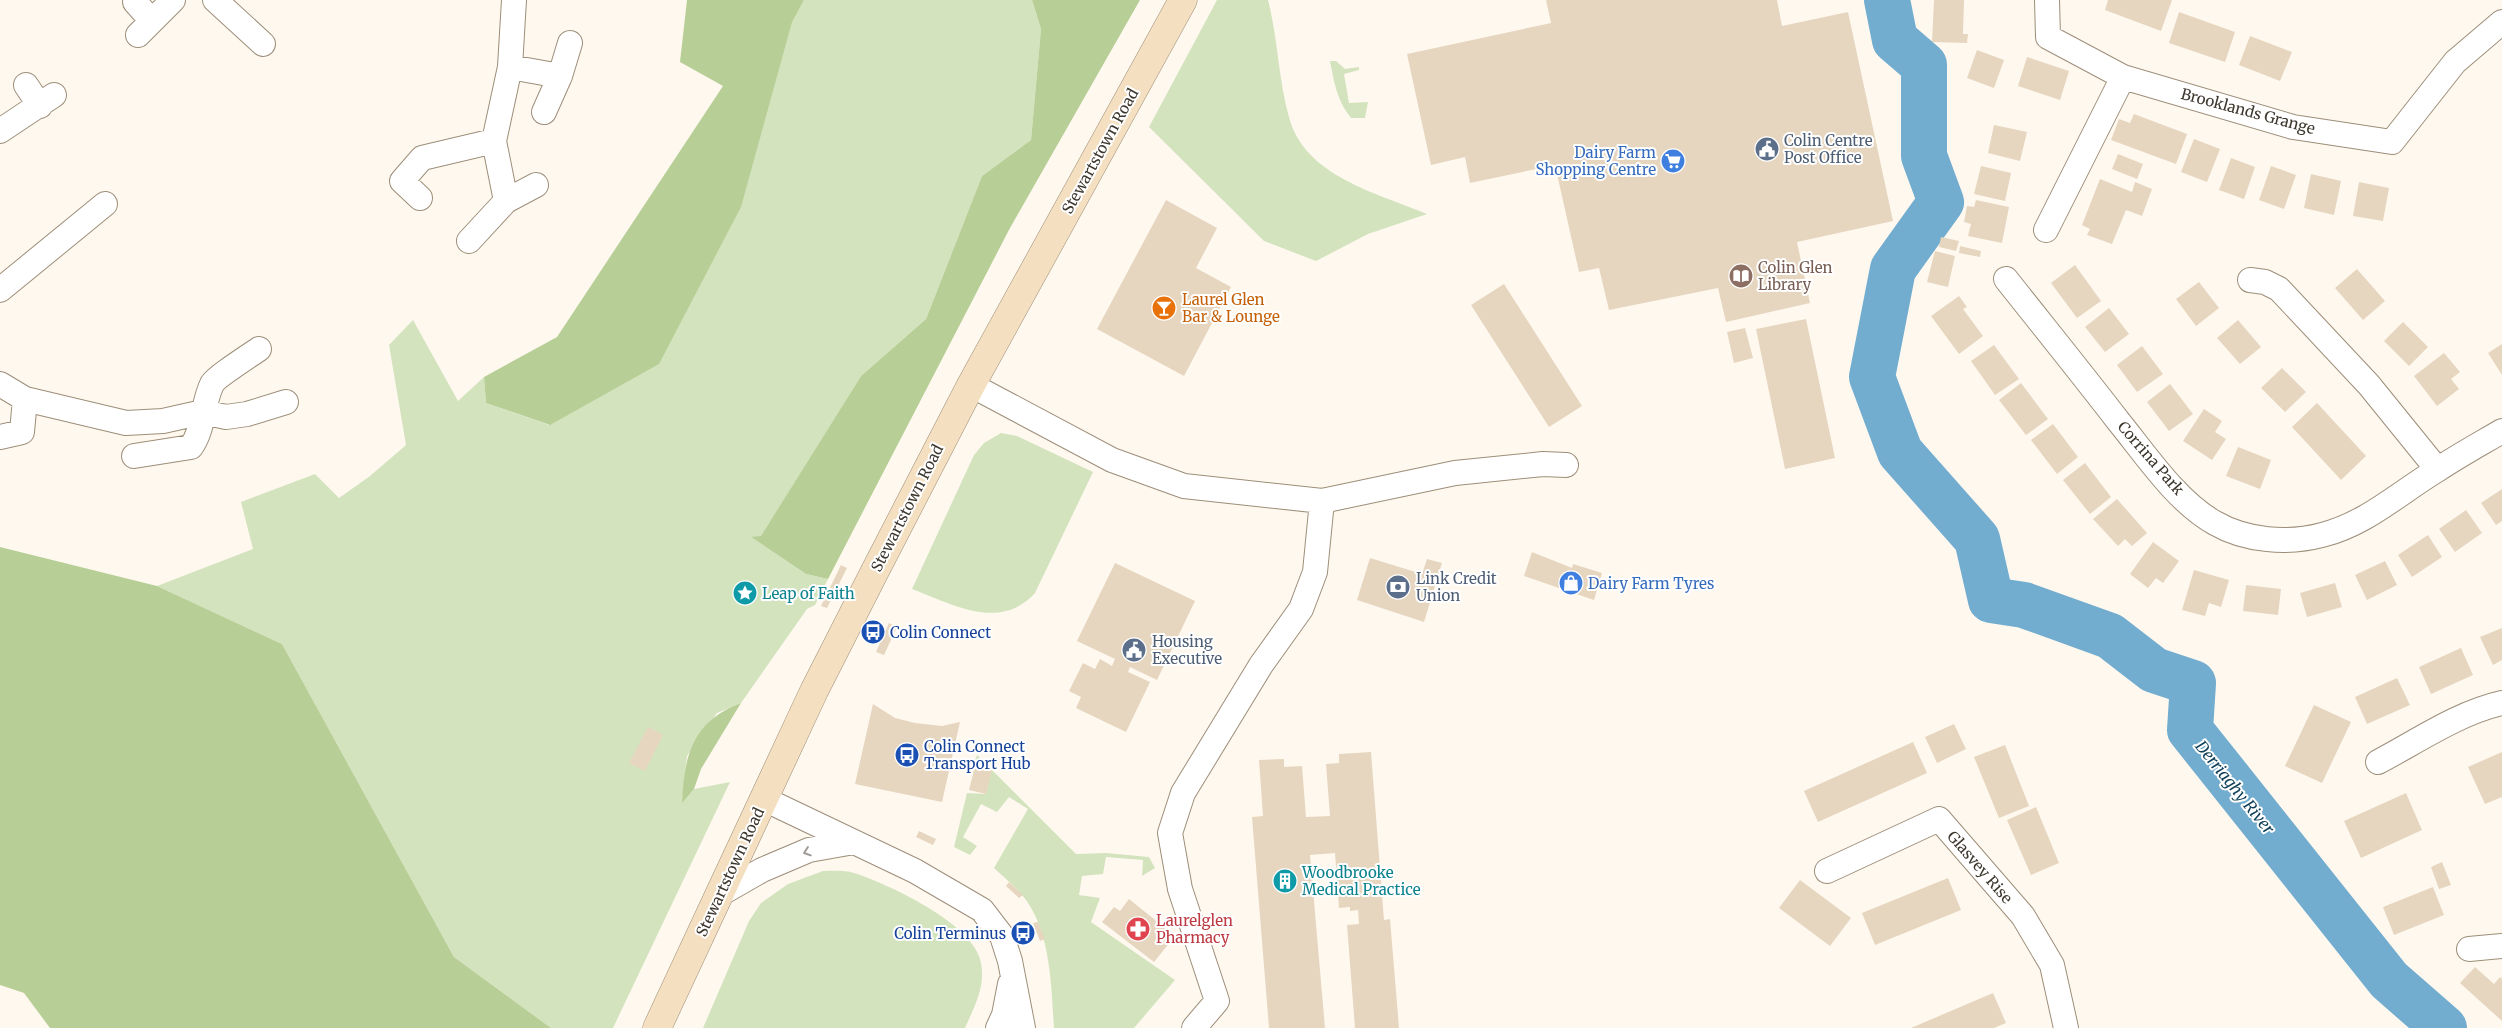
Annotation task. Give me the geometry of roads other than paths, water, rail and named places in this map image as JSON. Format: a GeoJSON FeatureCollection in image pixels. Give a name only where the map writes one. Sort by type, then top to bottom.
{"type":"FeatureCollection","features":[{"type":"Feature","properties":{"kind":"main road","name":"Stewartstown Road"},"geometry":{"type":"LineString","coordinates":[[657,1028],[835,650],[971,385],[1183,0]]}},
{"type":"Feature","properties":{"kind":"street"},"geometry":{"type":"LineString","coordinates":[[135,2],[145,28],[173,0]]}},
{"type":"Feature","properties":{"kind":"street"},"geometry":{"type":"LineString","coordinates":[[215,0],[262,44]]}},
{"type":"Feature","properties":{"kind":"street"},"geometry":{"type":"LineString","coordinates":[[506,201],[494,141],[510,67],[514,0]]}},
{"type":"Feature","properties":{"kind":"street","name":"Brooklands Grange"},"geometry":{"type":"LineString","coordinates":[[2046,0],[2048,36],[2123,77],[2293,127],[2392,142],[2455,62],[2502,22]]}},
{"type":"Feature","properties":{"kind":"street"},"geometry":{"type":"LineString","coordinates":[[544,112],[560,76],[570,43]]}},
{"type":"Feature","properties":{"kind":"street"},"geometry":{"type":"LineString","coordinates":[[510,67],[560,76]]}},
{"type":"Feature","properties":{"kind":"street"},"geometry":{"type":"LineString","coordinates":[[2046,230],[2123,77]]}},
{"type":"Feature","properties":{"kind":"street"},"geometry":{"type":"LineString","coordinates":[[0,131],[47,101],[26,85]]}},
{"type":"Feature","properties":{"kind":"street"},"geometry":{"type":"LineString","coordinates":[[420,198],[402,181],[422,158],[494,141]]}},
{"type":"Feature","properties":{"kind":"street"},"geometry":{"type":"LineString","coordinates":[[469,242],[506,201],[536,185]]}},
{"type":"Feature","properties":{"kind":"street"},"geometry":{"type":"LineString","coordinates":[[0,290],[105,204]]}},
{"type":"Feature","properties":{"kind":"street","name":"Corrina Park"},"geometry":{"type":"LineString","coordinates":[[2006,279],[2161,474],[2192,505],[2215,523],[2244,534],[2266,539],[2295,540],[2322,535],[2348,526],[2374,512],[2437,469],[2502,431]]}},
{"type":"Feature","properties":{"kind":"street"},"geometry":{"type":"LineString","coordinates":[[2250,280],[2266,282],[2280,289],[2369,385],[2437,469]]}},
{"type":"Feature","properties":{"kind":"street"},"geometry":{"type":"LineString","coordinates":[[134,456],[191,447],[198,437],[212,382],[258,349]]}},
{"type":"Feature","properties":{"kind":"street"},"geometry":{"type":"LineString","coordinates":[[0,384],[25,399],[126,423],[163,421],[203,412],[226,417],[247,414],[286,402]]}},
{"type":"Feature","properties":{"kind":"street"},"geometry":{"type":"LineString","coordinates":[[971,385],[1112,460],[1184,486],[1322,501],[1455,473],[1543,464],[1566,465]]}},
{"type":"Feature","properties":{"kind":"street"},"geometry":{"type":"LineString","coordinates":[[0,436],[22,432],[25,399]]}},
{"type":"Feature","properties":{"kind":"street"},"geometry":{"type":"LineString","coordinates":[[1194,1028],[1218,1001],[1180,889],[1170,833],[1183,793],[1261,665],[1301,609],[1315,572],[1322,501]]}},
{"type":"Feature","properties":{"kind":"street"},"geometry":{"type":"LineString","coordinates":[[2378,762],[2458,718],[2486,706],[2502,703]]}},
{"type":"Feature","properties":{"kind":"street"},"geometry":{"type":"LineString","coordinates":[[764,799],[915,871],[982,910],[1002,936],[1023,1028]]}},
{"type":"Feature","properties":{"kind":"street","name":"Glasvey Rise"},"geometry":{"type":"LineString","coordinates":[[1827,871],[1939,819],[2023,916],[2052,965],[2066,1028]]}},
{"type":"Feature","properties":{"kind":"street"},"geometry":{"type":"LineString","coordinates":[[720,894],[762,870],[809,850],[854,842]]}},
{"type":"Feature","properties":{"kind":"street"},"geometry":{"type":"LineString","coordinates":[[2469,949],[2502,946]]}},
{"type":"Feature","properties":{"kind":"street"},"geometry":{"type":"LineString","coordinates":[[998,1028],[1004,1014],[1012,976]]}},
{"type":"Feature","properties":{"kind":"waterway","name":"Derriaghy River"},"geometry":{"type":"LineString","coordinates":[[1887,0],[1895,40],[1924,65],[1924,156],[1941,202],[1893,269],[1872,377],[1900,452],[1977,539],[1991,600],[2024,605],[2110,636],[2154,670],[2193,683],[2190,730],[2389,980],[2444,1028]]}},
{"type":"Feature","properties":{"kind":"place","name":"Colin Centre Post Office"},"geometry":{"type":"Point","coordinates":[1767,149]}},
{"type":"Feature","properties":{"kind":"place","name":"Dairy Farm Shopping Centre"},"geometry":{"type":"Point","coordinates":[1673,161]}},
{"type":"Feature","properties":{"kind":"place","name":"Colin Glen Library"},"geometry":{"type":"Point","coordinates":[1741,276]}},
{"type":"Feature","properties":{"kind":"place","name":"Laurel Glen Bar & Lounge"},"geometry":{"type":"Point","coordinates":[1164,308]}},
{"type":"Feature","properties":{"kind":"place","name":"Dairy Farm Tyres"},"geometry":{"type":"Point","coordinates":[1571,583]}},
{"type":"Feature","properties":{"kind":"place","name":"Link Credit Union"},"geometry":{"type":"Point","coordinates":[1398,587]}},
{"type":"Feature","properties":{"kind":"place","name":"Leap of Faith"},"geometry":{"type":"Point","coordinates":[745,593]}},
{"type":"Feature","properties":{"kind":"place","name":"Colin Connect"},"geometry":{"type":"Point","coordinates":[873,632]}},
{"type":"Feature","properties":{"kind":"place","name":"Housing Executive"},"geometry":{"type":"Point","coordinates":[1134,650]}},
{"type":"Feature","properties":{"kind":"place","name":"Colin Connect Transport Hub"},"geometry":{"type":"Point","coordinates":[907,755]}},
{"type":"Feature","properties":{"kind":"place","name":"Woodbrooke Medical Practice"},"geometry":{"type":"Point","coordinates":[1285,881]}},
{"type":"Feature","properties":{"kind":"place","name":"Laurelglen Pharmacy"},"geometry":{"type":"Point","coordinates":[1138,929]}},
{"type":"Feature","properties":{"kind":"place","name":"Colin Terminus"},"geometry":{"type":"Point","coordinates":[1023,933]}}]}
